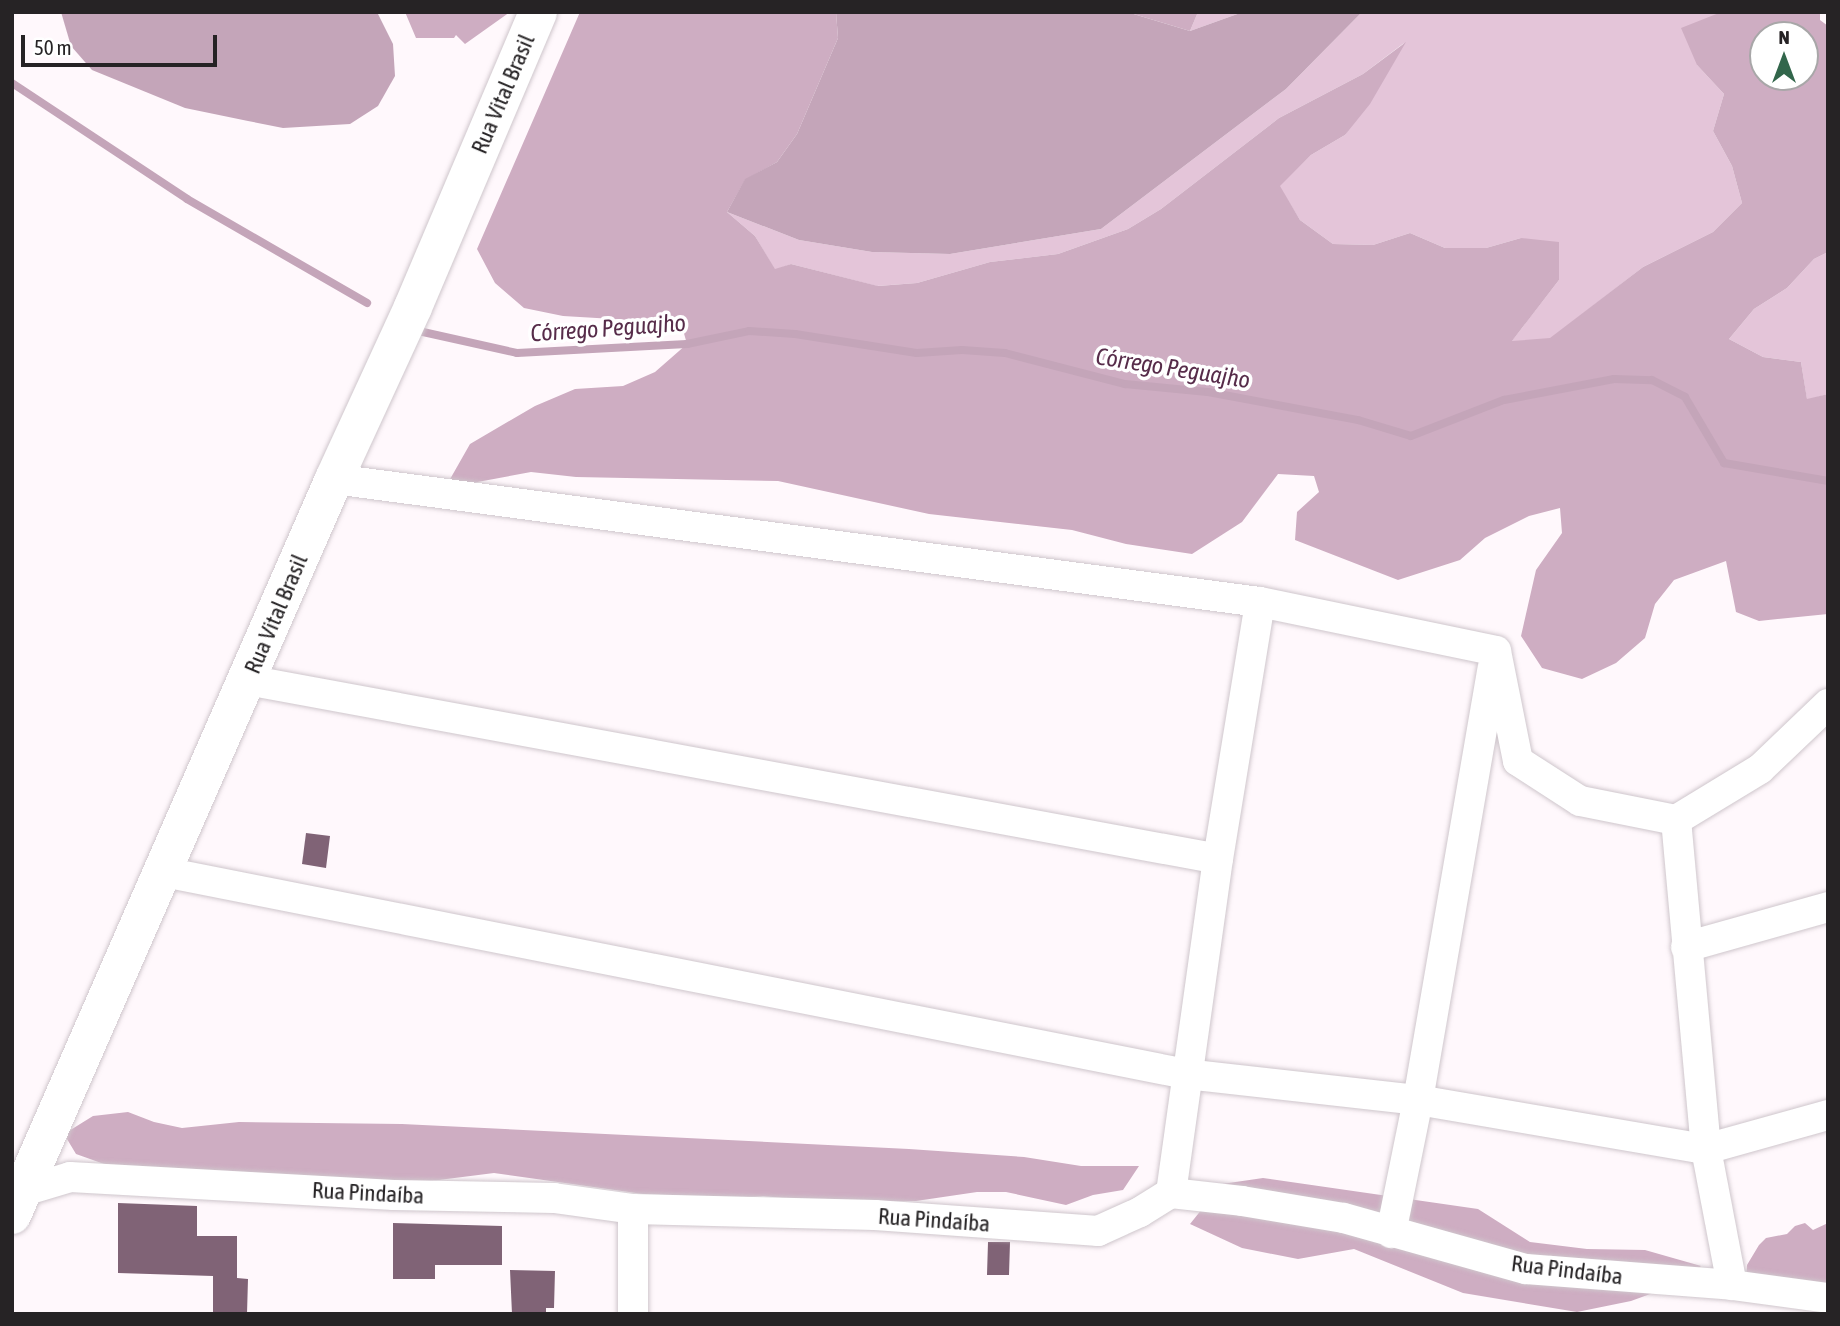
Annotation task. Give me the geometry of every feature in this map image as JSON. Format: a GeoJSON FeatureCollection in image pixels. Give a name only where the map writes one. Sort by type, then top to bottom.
{"type":"FeatureCollection","features":[{"type":"Feature","properties":{"kind":"main road","name":"Rua Vital Brasil"},"geometry":{"type":"LineString","coordinates":[[18,1203],[334,479],[393,353],[538,12]]}},
{"type":"Feature","properties":{"kind":"street"},"geometry":{"type":"LineString","coordinates":[[334,479],[1260,602],[1496,651]]}},
{"type":"Feature","properties":{"kind":"street"},"geometry":{"type":"LineString","coordinates":[[1171,1193],[1218,859],[1260,602]]}},
{"type":"Feature","properties":{"kind":"street"},"geometry":{"type":"LineString","coordinates":[[1496,651],[1518,761],[1580,801],[1676,820],[1760,769],[1828,704]]}},
{"type":"Feature","properties":{"kind":"street"},"geometry":{"type":"LineString","coordinates":[[1391,1233],[1418,1100],[1496,651]]}},
{"type":"Feature","properties":{"kind":"street"},"geometry":{"type":"LineString","coordinates":[[247,680],[1218,859]]}},
{"type":"Feature","properties":{"kind":"street"},"geometry":{"type":"LineString","coordinates":[[1676,820],[1706,1149],[1732,1285]]}},
{"type":"Feature","properties":{"kind":"street"},"geometry":{"type":"LineString","coordinates":[[164,872],[1186,1074],[1418,1100],[1706,1149],[1828,1115]]}},
{"type":"Feature","properties":{"kind":"street"},"geometry":{"type":"LineString","coordinates":[[1686,947],[1828,907]]}},
{"type":"Feature","properties":{"kind":"street","name":"Rua Pindaíba"},"geometry":{"type":"LineString","coordinates":[[18,1203],[70,1177],[394,1195],[554,1198],[634,1209],[875,1215],[1098,1231],[1140,1212],[1171,1193],[1242,1200],[1344,1218],[1526,1269],[1732,1285],[1828,1298]]}},
{"type":"Feature","properties":{"kind":"street"},"geometry":{"type":"LineString","coordinates":[[633,1314],[634,1209]]}},
{"type":"Feature","properties":{"kind":"shaded area"},"geometry":{"type":"Polygon","coordinates":[[[61,12],[377,12],[393,44],[395,76],[378,106],[350,124],[283,128],[185,108],[92,70],[71,46],[61,12]]]}},
{"type":"Feature","properties":{"kind":"shaded area"},"geometry":{"type":"Polygon","coordinates":[[[405,12],[510,12],[465,44],[456,35],[454,38],[416,38],[405,12]]]}},
{"type":"Feature","properties":{"kind":"shaded area"},"geometry":{"type":"Polygon","coordinates":[[[580,12],[836,12],[838,38],[797,134],[777,162],[745,180],[727,212],[755,236],[775,269],[791,264],[878,286],[917,283],[990,262],[1058,254],[1128,229],[1161,209],[1279,118],[1363,74],[1406,42],[1370,104],[1345,135],[1311,155],[1280,186],[1300,220],[1333,244],[1373,245],[1410,233],[1445,248],[1486,248],[1521,238],[1559,242],[1559,280],[1512,341],[1550,338],[1643,267],[1713,232],[1742,203],[1732,166],[1713,131],[1724,94],[1697,65],[1681,28],[1719,13],[1820,12],[1820,20],[1828,26],[1828,252],[1814,259],[1787,288],[1754,309],[1729,339],[1763,357],[1801,362],[1807,399],[1828,394],[1828,614],[1759,621],[1736,612],[1726,561],[1674,580],[1655,604],[1645,638],[1616,663],[1582,679],[1542,668],[1521,636],[1536,570],[1562,533],[1560,508],[1529,516],[1485,538],[1460,560],[1398,580],[1295,540],[1297,512],[1319,492],[1314,476],[1278,474],[1242,522],[1192,554],[1126,544],[1072,530],[929,514],[778,481],[576,477],[531,472],[445,488],[470,444],[535,406],[575,389],[623,386],[655,372],[687,344],[681,323],[563,316],[524,308],[495,283],[477,249],[580,12]]]}},
{"type":"Feature","properties":{"kind":"shaded area"},"geometry":{"type":"Polygon","coordinates":[[[836,12],[1127,12],[1190,31],[1243,12],[1362,12],[1286,89],[1101,229],[950,254],[872,252],[799,240],[727,212],[745,179],[777,162],[797,134],[838,38],[836,12]]]}},
{"type":"Feature","properties":{"kind":"shaded area"},"geometry":{"type":"Polygon","coordinates":[[[1127,12],[1198,12],[1190,31],[1127,12]]]}},
{"type":"Feature","properties":{"kind":"shaded area"},"geometry":{"type":"Polygon","coordinates":[[[1198,12],[1243,12],[1190,31],[1198,12]]]}},
{"type":"Feature","properties":{"kind":"shaded area"},"geometry":{"type":"Polygon","coordinates":[[[1362,12],[1742,12],[1719,13],[1697,65],[1724,94],[1713,131],[1732,166],[1742,203],[1713,232],[1643,267],[1550,339],[1511,342],[1559,280],[1521,238],[1486,248],[1445,248],[1410,233],[1373,245],[1333,244],[1300,220],[1279,186],[1311,155],[1345,135],[1404,43],[1363,74],[1279,118],[1161,209],[1128,229],[1058,254],[990,262],[917,283],[877,286],[791,264],[775,270],[755,236],[727,212],[799,240],[872,252],[950,254],[1101,229],[1286,89],[1362,12]]]}},
{"type":"Feature","properties":{"kind":"shaded area"},"geometry":{"type":"Polygon","coordinates":[[[1828,252],[1828,394],[1807,400],[1801,362],[1763,357],[1729,339],[1754,309],[1787,288],[1814,259],[1828,252]]]}},
{"type":"Feature","properties":{"kind":"shaded area"},"geometry":{"type":"Polygon","coordinates":[[[128,1112],[154,1122],[182,1128],[239,1122],[402,1124],[909,1149],[1024,1157],[1081,1166],[1139,1166],[1123,1190],[1093,1195],[1066,1205],[1006,1192],[977,1192],[916,1201],[822,1202],[763,1196],[734,1198],[643,1194],[494,1173],[431,1181],[249,1181],[104,1164],[76,1154],[64,1134],[93,1116],[128,1112]]]}},
{"type":"Feature","properties":{"kind":"shaded area"},"geometry":{"type":"Polygon","coordinates":[[[1263,1178],[1478,1209],[1530,1242],[1587,1249],[1645,1250],[1701,1266],[1683,1282],[1631,1301],[1577,1312],[1463,1293],[1354,1249],[1298,1259],[1242,1248],[1190,1224],[1222,1184],[1263,1178]]]}},
{"type":"Feature","properties":{"kind":"shaded area"},"geometry":{"type":"Polygon","coordinates":[[[1805,1223],[1813,1230],[1828,1223],[1828,1285],[1746,1282],[1747,1265],[1766,1238],[1787,1234],[1795,1226],[1805,1223]]]}},
{"type":"Feature","properties":{"kind":"building"},"geometry":{"type":"Polygon","coordinates":[[[306,833],[330,836],[326,868],[302,864],[306,833]]]}},
{"type":"Feature","properties":{"kind":"building"},"geometry":{"type":"Polygon","coordinates":[[[118,1203],[197,1206],[197,1236],[237,1236],[237,1278],[248,1279],[247,1314],[213,1314],[213,1276],[118,1273],[118,1203]]]}},
{"type":"Feature","properties":{"kind":"building"},"geometry":{"type":"Polygon","coordinates":[[[393,1223],[502,1226],[502,1265],[435,1265],[435,1279],[393,1279],[393,1223]]]}},
{"type":"Feature","properties":{"kind":"building"},"geometry":{"type":"Polygon","coordinates":[[[988,1242],[1010,1242],[1009,1275],[987,1275],[988,1242]]]}},
{"type":"Feature","properties":{"kind":"building"},"geometry":{"type":"Polygon","coordinates":[[[510,1270],[555,1271],[554,1308],[546,1308],[546,1314],[512,1314],[510,1270]]]}},
{"type":"Feature","properties":{"kind":"waterway","name":"Córrego Peguajho"},"geometry":{"type":"LineString","coordinates":[[12,83],[187,199],[367,303]]}},
{"type":"Feature","properties":{"kind":"waterway","name":"Córrego Peguajho"},"geometry":{"type":"LineString","coordinates":[[423,332],[517,353],[687,344],[749,331],[795,334],[917,353],[962,350],[1005,353],[1125,384],[1208,392],[1358,420],[1411,436],[1504,400],[1614,379],[1652,380],[1685,397],[1724,463],[1828,481]]}}]}
